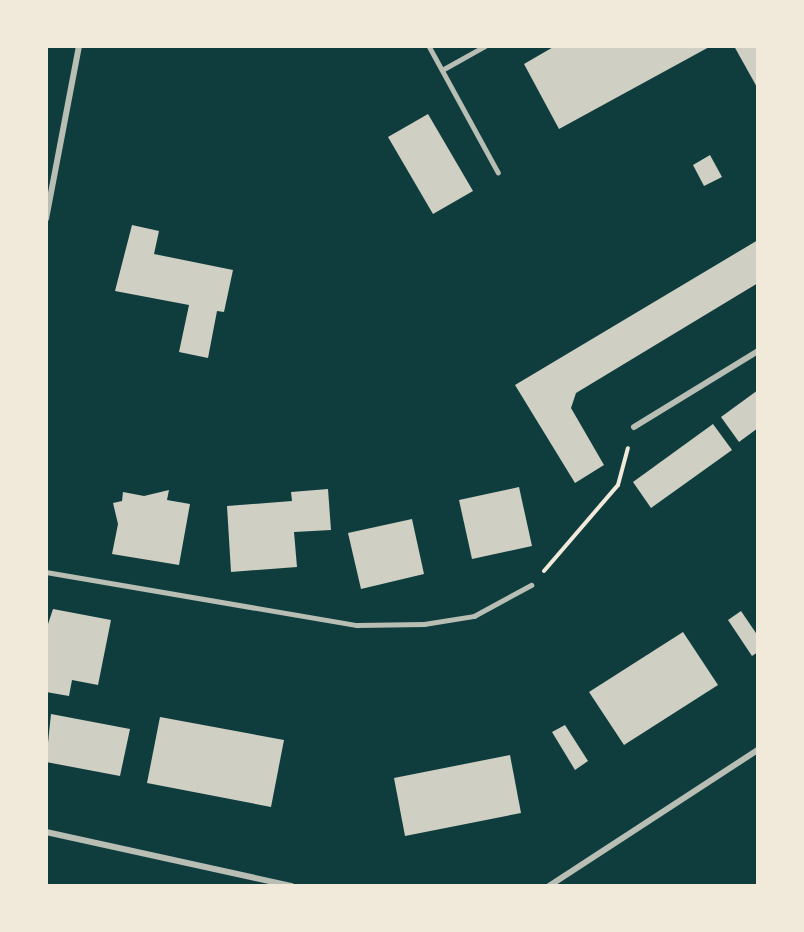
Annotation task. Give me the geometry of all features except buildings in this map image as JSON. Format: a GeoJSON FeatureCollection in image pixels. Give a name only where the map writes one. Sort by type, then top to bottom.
{"type":"FeatureCollection","features":[{"type":"Feature","properties":{"kind":"street"},"geometry":{"type":"LineString","coordinates":[[46,219],[79,46]]}},
{"type":"Feature","properties":{"kind":"street"},"geometry":{"type":"LineString","coordinates":[[634,427],[758,351]]}},
{"type":"Feature","properties":{"kind":"street"},"geometry":{"type":"LineString","coordinates":[[549,885],[758,750]]}},
{"type":"Feature","properties":{"kind":"street"},"geometry":{"type":"LineString","coordinates":[[46,832],[292,885]]}},
{"type":"Feature","properties":{"kind":"lane"},"geometry":{"type":"LineString","coordinates":[[429,46],[498,172]]}},
{"type":"Feature","properties":{"kind":"lane"},"geometry":{"type":"LineString","coordinates":[[442,70],[484,46]]}},
{"type":"Feature","properties":{"kind":"lane"},"geometry":{"type":"LineString","coordinates":[[46,572],[357,625],[424,624],[474,616],[531,585]]}},
{"type":"Feature","properties":{"kind":"path"},"geometry":{"type":"LineString","coordinates":[[531,585],[618,485],[634,427]]}}]}
